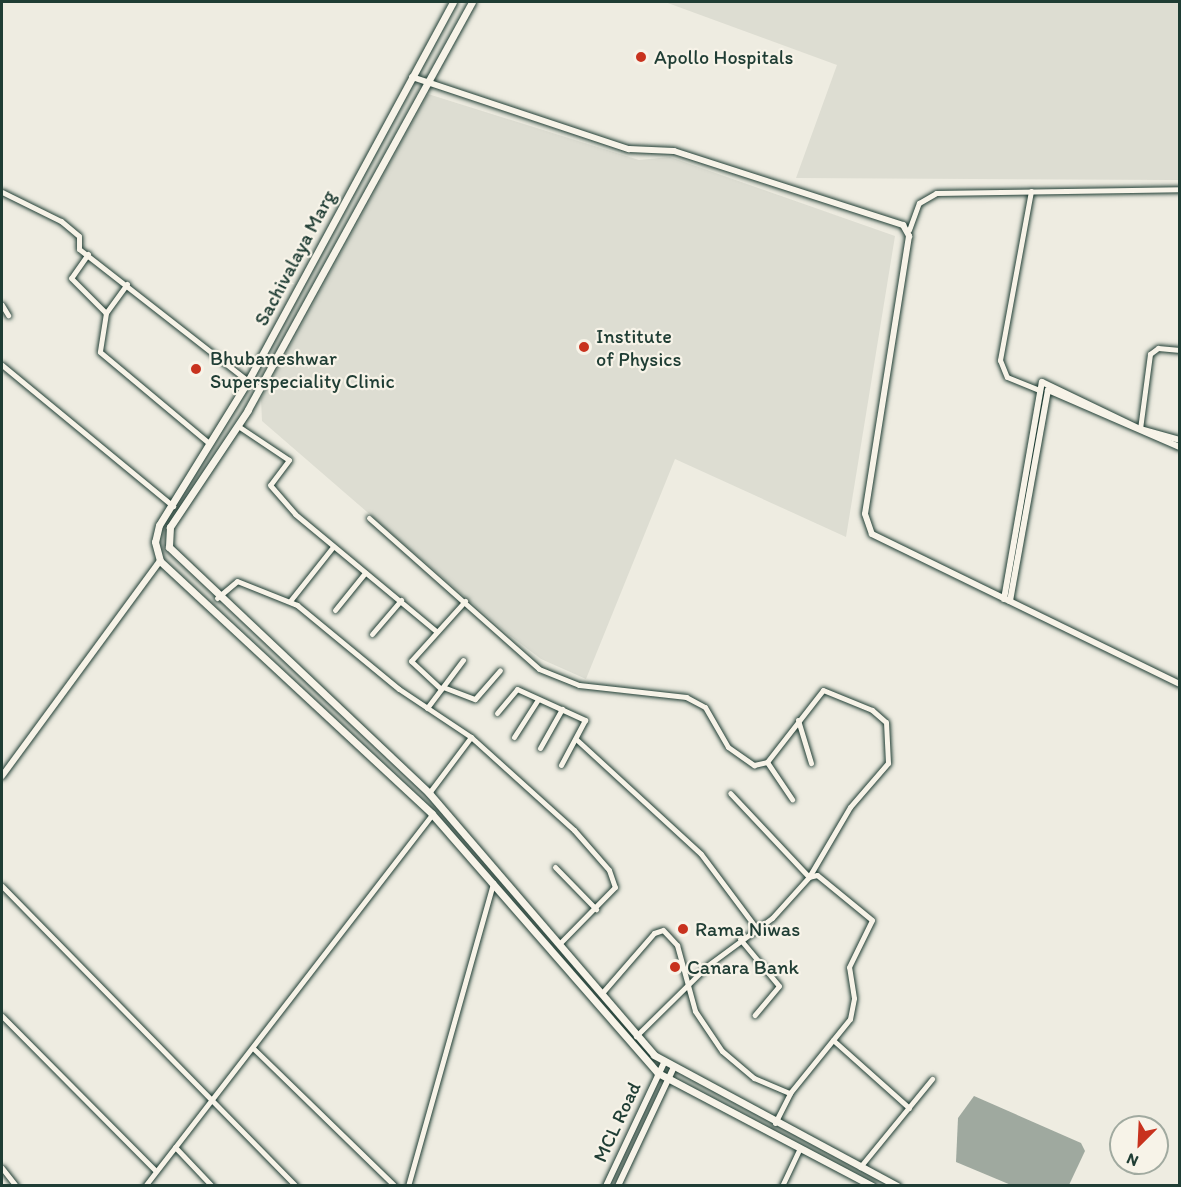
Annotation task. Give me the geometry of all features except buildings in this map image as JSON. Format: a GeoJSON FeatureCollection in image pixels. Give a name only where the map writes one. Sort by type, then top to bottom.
{"type":"FeatureCollection","features":[{"type":"Feature","properties":{"kind":"main road","name":"Sachivalaya Marg"},"geometry":{"type":"LineString","coordinates":[[160,561],[156,534],[248,381],[453,2]]}},
{"type":"Feature","properties":{"kind":"main road"},"geometry":{"type":"LineString","coordinates":[[472,2],[251,404],[168,535],[175,557],[429,793],[479,847],[636,1035],[664,1063],[897,1185]]}},
{"type":"Feature","properties":{"kind":"main road"},"geometry":{"type":"LineString","coordinates":[[238,397],[251,404]]}},
{"type":"Feature","properties":{"kind":"main road"},"geometry":{"type":"LineString","coordinates":[[160,561],[432,814],[658,1073],[872,1185]]}},
{"type":"Feature","properties":{"kind":"main road"},"geometry":{"type":"LineString","coordinates":[[470,855],[479,847]]}},
{"type":"Feature","properties":{"kind":"street"},"geometry":{"type":"LineString","coordinates":[[412,77],[427,85],[629,149],[674,151],[710,161],[909,230]]}},
{"type":"Feature","properties":{"kind":"street"},"geometry":{"type":"LineString","coordinates":[[1179,189],[1031,191],[926,196],[909,230],[880,394],[866,524],[880,540],[1179,684]]}},
{"type":"Feature","properties":{"kind":"street"},"geometry":{"type":"LineString","coordinates":[[1031,191],[1000,360],[1007,377],[1039,390]]}},
{"type":"Feature","properties":{"kind":"street"},"geometry":{"type":"LineString","coordinates":[[2,192],[61,222],[79,236],[77,246],[248,381]]}},
{"type":"Feature","properties":{"kind":"street"},"geometry":{"type":"LineString","coordinates":[[88,254],[72,278],[106,313]]}},
{"type":"Feature","properties":{"kind":"street"},"geometry":{"type":"LineString","coordinates":[[127,284],[106,313],[100,352],[210,444]]}},
{"type":"Feature","properties":{"kind":"street"},"geometry":{"type":"LineString","coordinates":[[2,305],[8,315]]}},
{"type":"Feature","properties":{"kind":"street"},"geometry":{"type":"LineString","coordinates":[[1140,429],[1150,354],[1158,348],[1179,350]]}},
{"type":"Feature","properties":{"kind":"street"},"geometry":{"type":"LineString","coordinates":[[2,365],[173,506]]}},
{"type":"Feature","properties":{"kind":"street"},"geometry":{"type":"LineString","coordinates":[[1007,600],[1039,390],[1047,382],[1140,429],[1179,440]]}},
{"type":"Feature","properties":{"kind":"street"},"geometry":{"type":"LineString","coordinates":[[1007,600],[1048,390],[1179,447]]}},
{"type":"Feature","properties":{"kind":"street"},"geometry":{"type":"LineString","coordinates":[[238,426],[289,460],[270,484],[332,548],[401,600],[436,631]]}},
{"type":"Feature","properties":{"kind":"street"},"geometry":{"type":"LineString","coordinates":[[369,518],[539,669],[579,685],[686,697],[713,715],[728,747],[754,765],[767,762],[817,694],[834,691],[882,717],[891,754],[850,807],[809,877],[757,929],[740,939],[636,1035]]}},
{"type":"Feature","properties":{"kind":"street"},"geometry":{"type":"LineString","coordinates":[[290,601],[332,548]]}},
{"type":"Feature","properties":{"kind":"street"},"geometry":{"type":"LineString","coordinates":[[2,776],[160,561]]}},
{"type":"Feature","properties":{"kind":"street"},"geometry":{"type":"LineString","coordinates":[[335,610],[365,573]]}},
{"type":"Feature","properties":{"kind":"street"},"geometry":{"type":"LineString","coordinates":[[217,598],[237,580],[290,601],[427,708],[471,737],[543,800],[609,870],[615,887],[596,909],[560,943]]}},
{"type":"Feature","properties":{"kind":"street"},"geometry":{"type":"LineString","coordinates":[[372,634],[401,600]]}},
{"type":"Feature","properties":{"kind":"street"},"geometry":{"type":"LineString","coordinates":[[465,601],[411,661],[442,688],[475,699],[500,670]]}},
{"type":"Feature","properties":{"kind":"street"},"geometry":{"type":"LineString","coordinates":[[427,708],[463,660]]}},
{"type":"Feature","properties":{"kind":"street"},"geometry":{"type":"LineString","coordinates":[[497,713],[513,690],[585,720],[577,740],[561,765]]}},
{"type":"Feature","properties":{"kind":"street"},"geometry":{"type":"LineString","coordinates":[[514,737],[537,701]]}},
{"type":"Feature","properties":{"kind":"street"},"geometry":{"type":"LineString","coordinates":[[540,748],[562,709]]}},
{"type":"Feature","properties":{"kind":"street"},"geometry":{"type":"LineString","coordinates":[[798,720],[811,763]]}},
{"type":"Feature","properties":{"kind":"street"},"geometry":{"type":"LineString","coordinates":[[429,793],[471,737]]}},
{"type":"Feature","properties":{"kind":"street"},"geometry":{"type":"LineString","coordinates":[[577,740],[701,854],[757,929]]}},
{"type":"Feature","properties":{"kind":"street"},"geometry":{"type":"LineString","coordinates":[[767,762],[792,799]]}},
{"type":"Feature","properties":{"kind":"street"},"geometry":{"type":"LineString","coordinates":[[730,793],[809,877]]}},
{"type":"Feature","properties":{"kind":"street"},"geometry":{"type":"LineString","coordinates":[[145,1185],[254,1049],[432,814]]}},
{"type":"Feature","properties":{"kind":"street"},"geometry":{"type":"LineString","coordinates":[[555,867],[596,909]]}},
{"type":"Feature","properties":{"kind":"street"},"geometry":{"type":"LineString","coordinates":[[776,1123],[790,1093],[854,1010],[849,967],[872,920],[817,875],[809,877]]}},
{"type":"Feature","properties":{"kind":"street"},"geometry":{"type":"LineString","coordinates":[[408,1185],[493,882]]}},
{"type":"Feature","properties":{"kind":"street"},"geometry":{"type":"LineString","coordinates":[[2,886],[296,1185]]}},
{"type":"Feature","properties":{"kind":"street"},"geometry":{"type":"LineString","coordinates":[[602,993],[658,930],[676,945],[695,1011],[722,1051],[754,1078],[790,1093]]}},
{"type":"Feature","properties":{"kind":"street"},"geometry":{"type":"LineString","coordinates":[[740,939],[779,986],[755,1015]]}},
{"type":"Feature","properties":{"kind":"street"},"geometry":{"type":"LineString","coordinates":[[2,1016],[156,1171]]}},
{"type":"Feature","properties":{"kind":"street"},"geometry":{"type":"LineString","coordinates":[[833,1040],[909,1108]]}},
{"type":"Feature","properties":{"kind":"street"},"geometry":{"type":"LineString","coordinates":[[254,1049],[395,1185]]}},
{"type":"Feature","properties":{"kind":"street","name":"MCL Road"},"geometry":{"type":"LineString","coordinates":[[606,1185],[664,1063]]}},
{"type":"Feature","properties":{"kind":"street","name":"MCL Road"},"geometry":{"type":"LineString","coordinates":[[618,1185],[673,1069]]}},
{"type":"Feature","properties":{"kind":"street"},"geometry":{"type":"LineString","coordinates":[[860,1167],[932,1079]]}},
{"type":"Feature","properties":{"kind":"street"},"geometry":{"type":"LineString","coordinates":[[175,1147],[212,1185]]}},
{"type":"Feature","properties":{"kind":"street"},"geometry":{"type":"LineString","coordinates":[[782,1185],[800,1148]]}},
{"type":"Feature","properties":{"kind":"street"},"geometry":{"type":"LineString","coordinates":[[2,1168],[16,1185]]}},
{"type":"Feature","properties":{"kind":"shaded area"},"geometry":{"type":"Polygon","coordinates":[[[665,2],[1179,2],[1179,180],[796,178],[837,65],[665,2]]]}},
{"type":"Feature","properties":{"kind":"shaded area","name":"Institute of Physics"},"geometry":{"type":"Polygon","coordinates":[[[428,94],[639,160],[670,157],[895,236],[846,537],[675,459],[586,679],[541,659],[508,634],[262,421],[261,399],[428,94]]]}},
{"type":"Feature","properties":{"kind":"shaded area"},"geometry":{"type":"Polygon","coordinates":[[[974,1096],[1081,1143],[1085,1151],[1069,1185],[1011,1185],[956,1162],[958,1118],[974,1096]]]}},
{"type":"Feature","properties":{"kind":"place","name":"Apollo Hospitals"},"geometry":{"type":"Point","coordinates":[641,57]}},
{"type":"Feature","properties":{"kind":"place","name":"Institute of Physics"},"geometry":{"type":"Point","coordinates":[584,347]}},
{"type":"Feature","properties":{"kind":"place","name":"Bhubaneshwar Superspeciality Clinic"},"geometry":{"type":"Point","coordinates":[196,369]}},
{"type":"Feature","properties":{"kind":"place","name":"Rama Niwas"},"geometry":{"type":"Point","coordinates":[683,929]}},
{"type":"Feature","properties":{"kind":"place","name":"Canara Bank"},"geometry":{"type":"Point","coordinates":[675,967]}}]}
